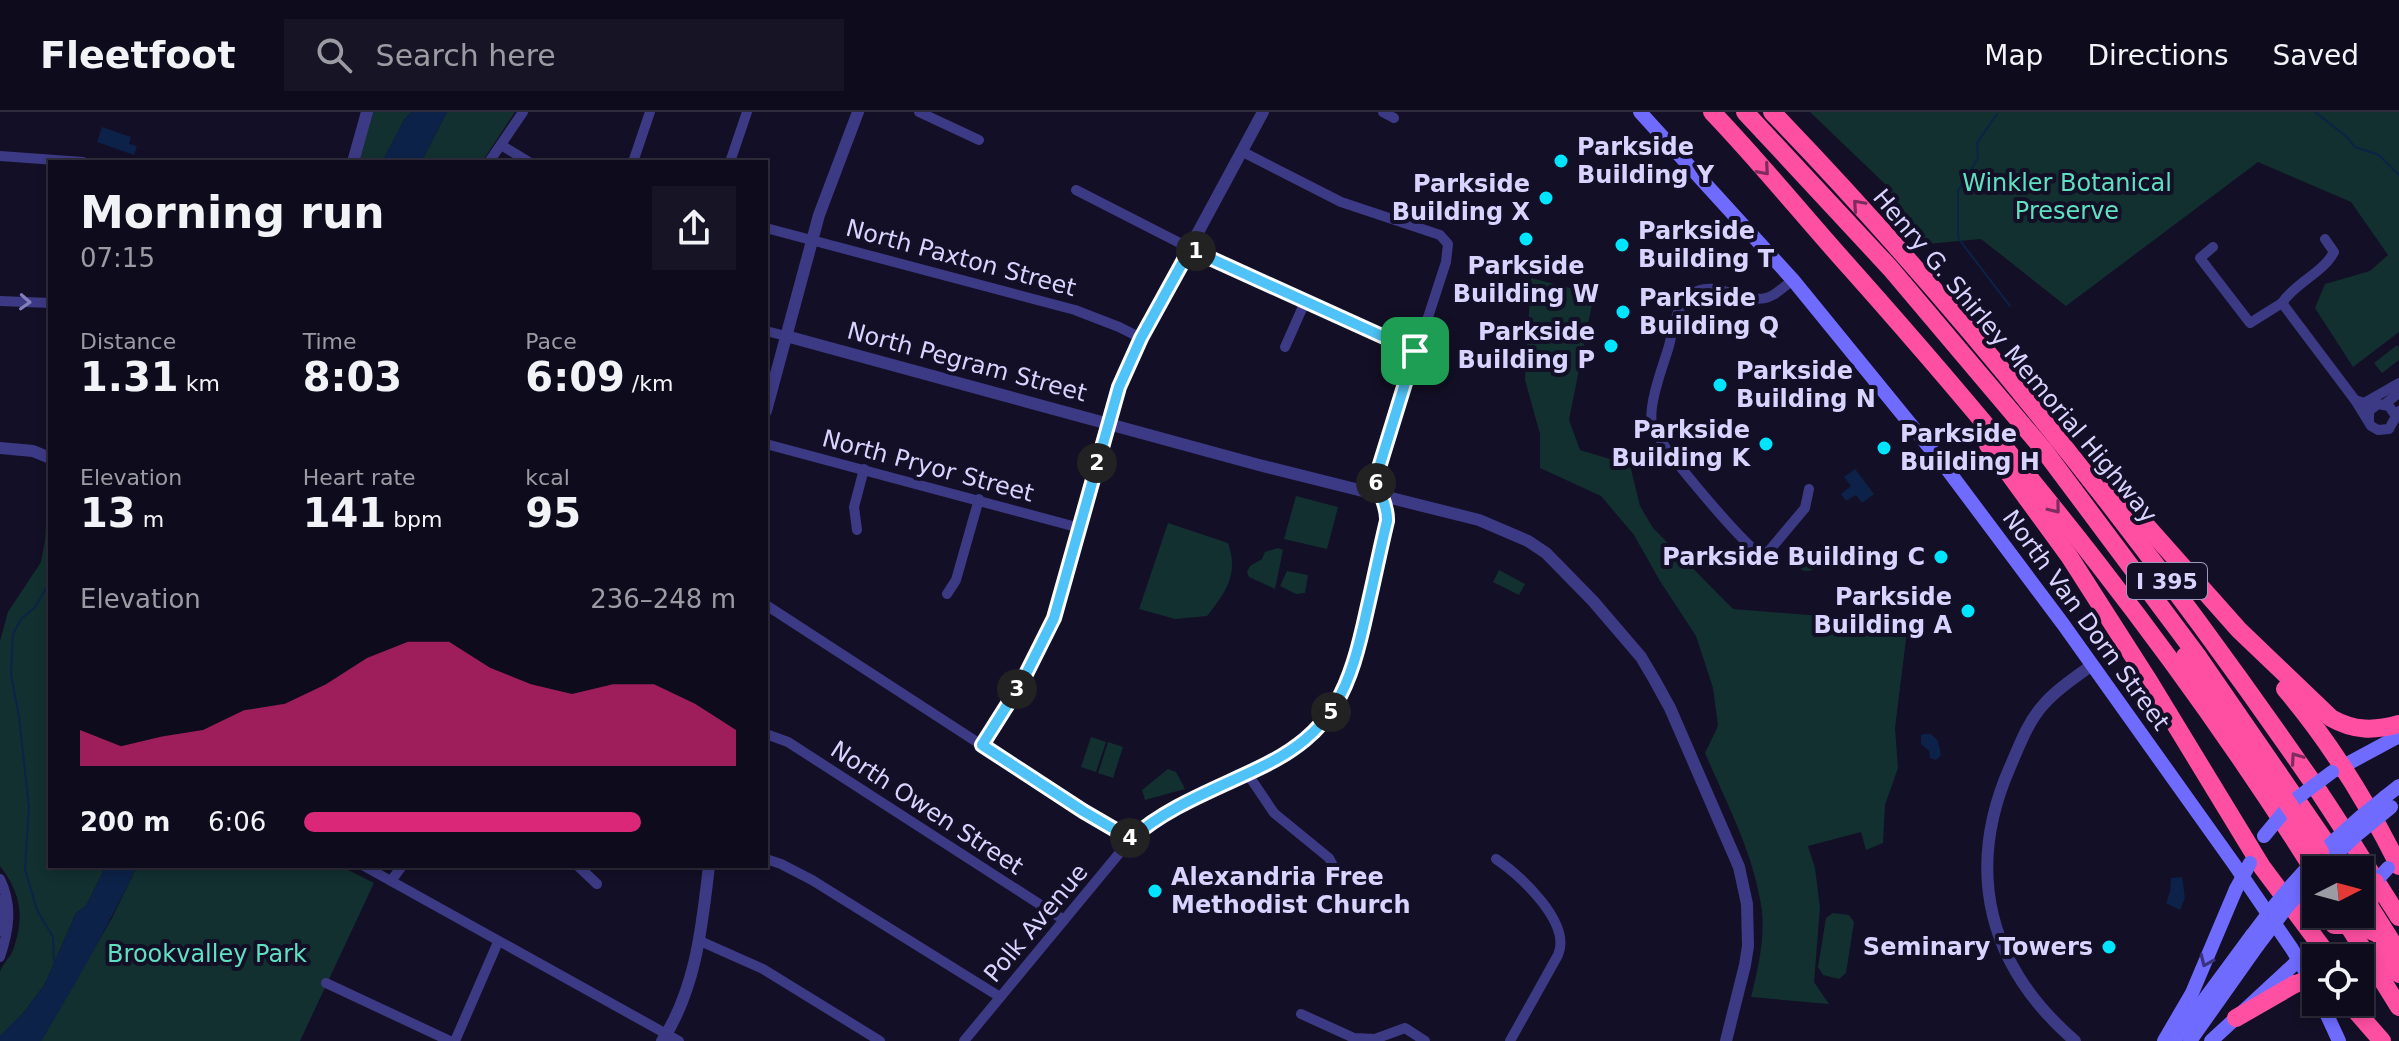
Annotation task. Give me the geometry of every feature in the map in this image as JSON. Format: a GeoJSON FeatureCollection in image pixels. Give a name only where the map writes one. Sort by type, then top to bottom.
{"type":"FeatureCollection","features":[{"type":"Feature","properties":{"kind":"highway","name":"I 395"},"geometry":{"type":"LineString","coordinates":[[1712,112],[1896,320],[2030,478],[2125,599],[2312,856]]}},
{"type":"Feature","properties":{"kind":"highway"},"geometry":{"type":"LineString","coordinates":[[1739,112],[1942,346],[2095,534],[2244,738],[2314,856]]}},
{"type":"Feature","properties":{"kind":"highway"},"geometry":{"type":"LineString","coordinates":[[1745,112],[1890,268],[2043,449],[2199,658],[2335,856]]}},
{"type":"Feature","properties":{"kind":"highway","name":"Henry G. Shirley Memorial Highway"},"geometry":{"type":"LineString","coordinates":[[1772,112],[1911,263],[2099,488],[2306,772],[2399,917]]}},
{"type":"Feature","properties":{"kind":"highway"},"geometry":{"type":"LineString","coordinates":[[1911,263],[2239,630],[2302,709],[2337,769],[2366,801],[2386,870],[2399,953]]}},
{"type":"Feature","properties":{"kind":"highway"},"geometry":{"type":"LineString","coordinates":[[1896,320],[2069,556],[2252,859],[2275,886],[2313,944]]}},
{"type":"Feature","properties":{"kind":"highway"},"geometry":{"type":"LineString","coordinates":[[2239,630],[2322,710],[2342,724],[2373,730],[2399,724]]}},
{"type":"Feature","properties":{"kind":"highway"},"geometry":{"type":"LineString","coordinates":[[2386,870],[2368,909],[2368,919],[2399,974]]}},
{"type":"Feature","properties":{"kind":"highway"},"geometry":{"type":"LineString","coordinates":[[2347,928],[2399,1007]]}},
{"type":"Feature","properties":{"kind":"highway"},"geometry":{"type":"LineString","coordinates":[[2365,928],[2374,932]]}},
{"type":"Feature","properties":{"kind":"highway"},"geometry":{"type":"LineString","coordinates":[[2236,1018],[2291,977],[2302,979]]}},
{"type":"Feature","properties":{"kind":"highway"},"geometry":{"type":"LineString","coordinates":[[2361,1016],[2384,1041]]}},
{"type":"Feature","properties":{"kind":"highway"},"geometry":{"type":"LineString","coordinates":[[2369,1016],[2384,1041]]}},
{"type":"Feature","properties":{"kind":"main road","name":"North Van Dorn Street"},"geometry":{"type":"LineString","coordinates":[[1640,112],[1793,280],[1923,438],[2092,665],[2302,966]]}},
{"type":"Feature","properties":{"kind":"main road"},"geometry":{"type":"LineString","coordinates":[[2164,1041],[2192,993],[2236,889],[2264,836],[2293,801],[2337,769],[2399,736]]}},
{"type":"Feature","properties":{"kind":"main road"},"geometry":{"type":"LineString","coordinates":[[2328,856],[2354,821],[2392,802],[2399,786]]}},
{"type":"Feature","properties":{"kind":"main road"},"geometry":{"type":"LineString","coordinates":[[2190,1041],[2278,899],[2302,881]]}},
{"type":"Feature","properties":{"kind":"main road"},"geometry":{"type":"LineString","coordinates":[[2173,1041],[2255,940],[2302,889]]}},
{"type":"Feature","properties":{"kind":"main road"},"geometry":{"type":"LineString","coordinates":[[2316,944],[2331,928]]}},
{"type":"Feature","properties":{"kind":"main road"},"geometry":{"type":"LineString","coordinates":[[2291,977],[2302,962]]}},
{"type":"Feature","properties":{"kind":"main road"},"geometry":{"type":"LineString","coordinates":[[2327,1016],[2339,1041]]}},
{"type":"Feature","properties":{"kind":"main road"},"geometry":{"type":"LineString","coordinates":[[2211,1041],[2236,1018]]}},
{"type":"Feature","properties":{"kind":"street"},"geometry":{"type":"LineString","coordinates":[[354,160],[367,112]]}},
{"type":"Feature","properties":{"kind":"street"},"geometry":{"type":"LineString","coordinates":[[490,160],[523,112]]}},
{"type":"Feature","properties":{"kind":"street"},"geometry":{"type":"LineString","coordinates":[[634,160],[650,112]]}},
{"type":"Feature","properties":{"kind":"street"},"geometry":{"type":"LineString","coordinates":[[731,160],[747,112]]}},
{"type":"Feature","properties":{"kind":"street"},"geometry":{"type":"LineString","coordinates":[[768,404],[812,238],[858,112]]}},
{"type":"Feature","properties":{"kind":"street"},"geometry":{"type":"LineString","coordinates":[[919,112],[979,140]]}},
{"type":"Feature","properties":{"kind":"street"},"geometry":{"type":"LineString","coordinates":[[982,745],[1023,680],[1054,618],[1119,387],[1141,338],[1263,112]]}},
{"type":"Feature","properties":{"kind":"street"},"geometry":{"type":"LineString","coordinates":[[1383,112],[1394,118]]}},
{"type":"Feature","properties":{"kind":"street"},"geometry":{"type":"LineString","coordinates":[[501,145],[526,160]]}},
{"type":"Feature","properties":{"kind":"street","name":"Polk Avenue"},"geometry":{"type":"LineString","coordinates":[[964,1041],[1131,839],[1153,821],[1278,759],[1311,735],[1332,710],[1348,682],[1359,648],[1387,521],[1388,510],[1379,494],[1377,474],[1446,262],[1447,243],[1440,235],[1341,202],[1243,152]]}},
{"type":"Feature","properties":{"kind":"street"},"geometry":{"type":"LineString","coordinates":[[0,156],[55,160]]}},
{"type":"Feature","properties":{"kind":"street"},"geometry":{"type":"LineString","coordinates":[[1076,190],[1190,249],[1415,351]]}},
{"type":"Feature","properties":{"kind":"street","name":"North Paxton Street"},"geometry":{"type":"LineString","coordinates":[[768,228],[1075,310],[1141,338]]}},
{"type":"Feature","properties":{"kind":"street"},"geometry":{"type":"LineString","coordinates":[[2213,247],[2200,258],[2250,323],[2282,303],[2288,293],[2327,264],[2334,252],[2325,239]]}},
{"type":"Feature","properties":{"kind":"street"},"geometry":{"type":"LineString","coordinates":[[1793,280],[1772,296],[1763,298],[1748,298],[1710,288],[1690,296],[1681,307],[1676,321],[1654,403],[1652,422],[1669,452],[1757,552],[1768,552],[1778,543],[1805,508],[1809,489]]}},
{"type":"Feature","properties":{"kind":"street"},"geometry":{"type":"LineString","coordinates":[[0,301],[48,303]]}},
{"type":"Feature","properties":{"kind":"street"},"geometry":{"type":"LineString","coordinates":[[1285,347],[1305,302]]}},
{"type":"Feature","properties":{"kind":"street"},"geometry":{"type":"LineString","coordinates":[[2282,303],[2355,400],[2369,423],[2374,429],[2385,430],[2392,426],[2397,413],[2385,404],[2378,404],[2371,408],[2369,423]]}},
{"type":"Feature","properties":{"kind":"street","name":"North Pegram Street"},"geometry":{"type":"LineString","coordinates":[[768,332],[1273,469],[1479,520],[1528,541],[1567,572],[1641,657],[1670,708],[1732,850],[1744,891],[1748,933],[1747,955],[1726,1041]]}},
{"type":"Feature","properties":{"kind":"street"},"geometry":{"type":"LineString","coordinates":[[2355,400],[2364,403],[2399,383]]}},
{"type":"Feature","properties":{"kind":"street"},"geometry":{"type":"LineString","coordinates":[[2385,404],[2399,393]]}},
{"type":"Feature","properties":{"kind":"street","name":"North Pryor Street"},"geometry":{"type":"LineString","coordinates":[[768,445],[1080,528]]}},
{"type":"Feature","properties":{"kind":"street"},"geometry":{"type":"LineString","coordinates":[[0,448],[33,451],[48,457]]}},
{"type":"Feature","properties":{"kind":"street"},"geometry":{"type":"LineString","coordinates":[[857,530],[854,507],[864,469]]}},
{"type":"Feature","properties":{"kind":"street"},"geometry":{"type":"LineString","coordinates":[[947,594],[956,580],[979,499]]}},
{"type":"Feature","properties":{"kind":"street"},"geometry":{"type":"LineString","coordinates":[[768,606],[1131,839]]}},
{"type":"Feature","properties":{"kind":"street"},"geometry":{"type":"LineString","coordinates":[[2075,1041],[2029,994],[2003,947],[1991,905],[1988,855],[1997,800],[2025,731],[2044,703],[2092,665]]}},
{"type":"Feature","properties":{"kind":"street","name":"North Owen Street"},"geometry":{"type":"LineString","coordinates":[[768,735],[788,742],[1064,920]]}},
{"type":"Feature","properties":{"kind":"street"},"geometry":{"type":"LineString","coordinates":[[1247,773],[1274,813],[1329,858],[1337,873]]}},
{"type":"Feature","properties":{"kind":"street"},"geometry":{"type":"LineString","coordinates":[[1496,859],[1528,886],[1553,920],[1562,941],[1558,955],[1510,1041]]}},
{"type":"Feature","properties":{"kind":"street"},"geometry":{"type":"LineString","coordinates":[[768,860],[812,880],[1000,997]]}},
{"type":"Feature","properties":{"kind":"street"},"geometry":{"type":"LineString","coordinates":[[368,868],[664,1038],[679,1041]]}},
{"type":"Feature","properties":{"kind":"street"},"geometry":{"type":"LineString","coordinates":[[391,881],[401,868]]}},
{"type":"Feature","properties":{"kind":"street"},"geometry":{"type":"LineString","coordinates":[[580,868],[597,884]]}},
{"type":"Feature","properties":{"kind":"street"},"geometry":{"type":"LineString","coordinates":[[664,1038],[686,988],[700,941],[709,868]]}},
{"type":"Feature","properties":{"kind":"street"},"geometry":{"type":"LineString","coordinates":[[0,879],[10,911],[0,957]]}},
{"type":"Feature","properties":{"kind":"street"},"geometry":{"type":"LineString","coordinates":[[0,900],[0,931]]}},
{"type":"Feature","properties":{"kind":"street"},"geometry":{"type":"LineString","coordinates":[[700,941],[763,969],[880,1041]]}},
{"type":"Feature","properties":{"kind":"street"},"geometry":{"type":"LineString","coordinates":[[326,983],[453,1041],[498,942]]}},
{"type":"Feature","properties":{"kind":"street"},"geometry":{"type":"LineString","coordinates":[[1301,1014],[1354,1038],[1375,1039],[1405,1028],[1425,1041]]}},
{"type":"Feature","properties":{"kind":"green space"},"geometry":{"type":"Polygon","coordinates":[[[372,112],[411,112],[383,160],[359,160],[372,112]]]}},
{"type":"Feature","properties":{"kind":"green space"},"geometry":{"type":"Polygon","coordinates":[[[447,112],[515,112],[483,160],[422,160],[447,112]]]}},
{"type":"Feature","properties":{"kind":"green space","name":"Winkler Botanical Preserve"},"geometry":{"type":"Polygon","coordinates":[[[1810,112],[2399,112],[2399,332],[2353,367],[2315,308],[2325,284],[2370,271],[2388,255],[2351,202],[2258,162],[2066,306],[1981,239],[1927,244],[1884,183],[1810,112]]]}},
{"type":"Feature","properties":{"kind":"green space"},"geometry":{"type":"Polygon","coordinates":[[[1531,278],[1594,294],[1569,420],[1580,450],[1630,465],[1640,506],[1653,528],[1733,609],[1908,623],[1895,728],[1898,768],[1885,805],[1883,843],[1866,850],[1861,832],[1808,846],[1815,868],[1820,908],[1814,982],[1829,1004],[1751,997],[1762,939],[1761,905],[1745,847],[1705,753],[1718,726],[1713,688],[1696,636],[1634,535],[1601,496],[1540,468],[1540,434],[1525,380],[1531,278]]]}},
{"type":"Feature","properties":{"kind":"green space"},"geometry":{"type":"Polygon","coordinates":[[[2397,345],[2399,360],[2382,373],[2374,363],[2397,345]]]}},
{"type":"Feature","properties":{"kind":"green space"},"geometry":{"type":"Polygon","coordinates":[[[48,491],[48,868],[105,868],[86,906],[76,913],[45,984],[0,1036],[0,972],[13,950],[20,916],[13,886],[0,866],[0,641],[8,612],[41,562],[48,491]]]}},
{"type":"Feature","properties":{"kind":"green space"},"geometry":{"type":"Polygon","coordinates":[[[1296,496],[1338,507],[1327,549],[1284,539],[1296,496]]]}},
{"type":"Feature","properties":{"kind":"green space"},"geometry":{"type":"Polygon","coordinates":[[[1168,523],[1228,543],[1232,564],[1229,582],[1207,616],[1175,619],[1139,609],[1168,523]]]}},
{"type":"Feature","properties":{"kind":"green space"},"geometry":{"type":"Polygon","coordinates":[[[1278,548],[1283,550],[1275,589],[1249,577],[1247,572],[1250,566],[1262,559],[1265,552],[1278,548]]]}},
{"type":"Feature","properties":{"kind":"green space"},"geometry":{"type":"Polygon","coordinates":[[[1807,549],[1818,560],[1807,571],[1796,560],[1807,549]]]}},
{"type":"Feature","properties":{"kind":"green space"},"geometry":{"type":"Polygon","coordinates":[[[1499,570],[1525,584],[1519,595],[1493,582],[1499,570]]]}},
{"type":"Feature","properties":{"kind":"green space"},"geometry":{"type":"Polygon","coordinates":[[[1287,571],[1308,575],[1305,593],[1296,594],[1280,586],[1287,571]]]}},
{"type":"Feature","properties":{"kind":"green space"},"geometry":{"type":"Polygon","coordinates":[[[1091,737],[1106,742],[1096,772],[1081,767],[1091,737]]]}},
{"type":"Feature","properties":{"kind":"green space"},"geometry":{"type":"Polygon","coordinates":[[[1108,742],[1123,747],[1113,778],[1098,773],[1108,742]]]}},
{"type":"Feature","properties":{"kind":"green space"},"geometry":{"type":"Polygon","coordinates":[[[1168,769],[1176,772],[1185,789],[1145,800],[1142,790],[1168,769]]]}},
{"type":"Feature","properties":{"kind":"green space","name":"Brookvalley Park"},"geometry":{"type":"Polygon","coordinates":[[[136,868],[344,868],[374,883],[300,1041],[41,1041],[112,918],[136,868]]]}},
{"type":"Feature","properties":{"kind":"green space"},"geometry":{"type":"Polygon","coordinates":[[[1833,913],[1849,915],[1854,922],[1846,973],[1839,979],[1823,975],[1818,967],[1826,918],[1833,913]]]}},
{"type":"Feature","properties":{"kind":"water"},"geometry":{"type":"Polygon","coordinates":[[[411,112],[447,112],[422,160],[383,160],[411,112]]]}},
{"type":"Feature","properties":{"kind":"water"},"geometry":{"type":"Polygon","coordinates":[[[102,127],[131,137],[129,144],[137,146],[134,155],[97,142],[102,127]]]}},
{"type":"Feature","properties":{"kind":"water"},"geometry":{"type":"Polygon","coordinates":[[[1855,469],[1874,494],[1862,503],[1856,495],[1846,501],[1841,494],[1851,486],[1844,477],[1855,469]]]}},
{"type":"Feature","properties":{"kind":"water"},"geometry":{"type":"Polygon","coordinates":[[[1931,734],[1938,741],[1941,755],[1936,760],[1930,758],[1929,751],[1921,744],[1921,735],[1931,734]]]}},
{"type":"Feature","properties":{"kind":"water"},"geometry":{"type":"Polygon","coordinates":[[[105,868],[136,868],[41,1041],[0,1041],[0,1036],[45,984],[76,913],[86,906],[105,868]]]}},
{"type":"Feature","properties":{"kind":"water"},"geometry":{"type":"Polygon","coordinates":[[[2182,877],[2185,898],[2180,910],[2166,903],[2171,878],[2182,877]]]}},
{"type":"Feature","properties":{"kind":"waterway"},"geometry":{"type":"LineString","coordinates":[[2315,112],[2355,147],[2379,155],[2399,175]]}},
{"type":"Feature","properties":{"kind":"waterway"},"geometry":{"type":"LineString","coordinates":[[1997,114],[1977,143],[1978,158],[1958,191],[1958,238],[2010,306]]}},
{"type":"Feature","properties":{"kind":"waterway"},"geometry":{"type":"LineString","coordinates":[[48,585],[13,634],[11,675],[29,807],[25,869],[37,910],[53,937],[54,962]]}},
{"type":"Feature","properties":{"kind":"place","name":"Parkside Building Y"},"geometry":{"type":"Point","coordinates":[1561,161]}},
{"type":"Feature","properties":{"kind":"place","name":"Parkside Building X"},"geometry":{"type":"Point","coordinates":[1546,198]}},
{"type":"Feature","properties":{"kind":"place","name":"Parkside Building W"},"geometry":{"type":"Point","coordinates":[1526,239]}},
{"type":"Feature","properties":{"kind":"place","name":"Parkside Building T"},"geometry":{"type":"Point","coordinates":[1622,245]}},
{"type":"Feature","properties":{"kind":"place","name":"Parkside Building Q"},"geometry":{"type":"Point","coordinates":[1623,312]}},
{"type":"Feature","properties":{"kind":"place","name":"Parkside Building P"},"geometry":{"type":"Point","coordinates":[1611,346]}},
{"type":"Feature","properties":{"kind":"place","name":"Parkside Building N"},"geometry":{"type":"Point","coordinates":[1720,385]}},
{"type":"Feature","properties":{"kind":"place","name":"Parkside Building K"},"geometry":{"type":"Point","coordinates":[1766,444]}},
{"type":"Feature","properties":{"kind":"place","name":"Parkside Building H"},"geometry":{"type":"Point","coordinates":[1884,448]}},
{"type":"Feature","properties":{"kind":"place","name":"Parkside Building C"},"geometry":{"type":"Point","coordinates":[1941,557]}},
{"type":"Feature","properties":{"kind":"place","name":"Parkside Building A"},"geometry":{"type":"Point","coordinates":[1968,611]}},
{"type":"Feature","properties":{"kind":"place","name":"Alexandria Free Methodist Church"},"geometry":{"type":"Point","coordinates":[1155,891]}},
{"type":"Feature","properties":{"kind":"place","name":"Seminary Towers"},"geometry":{"type":"Point","coordinates":[2109,947]}},
{"type":"Feature","properties":{"kind":"route"},"geometry":{"type":"LineString","coordinates":[[1190,249],[1415,351],[1377,474],[1379,494],[1388,510],[1387,521],[1356,661],[1337,704],[1311,735],[1278,759],[1165,814],[1131,839],[982,745],[1034,661],[1054,618],[1119,387],[1141,338],[1190,249]]}}]}
